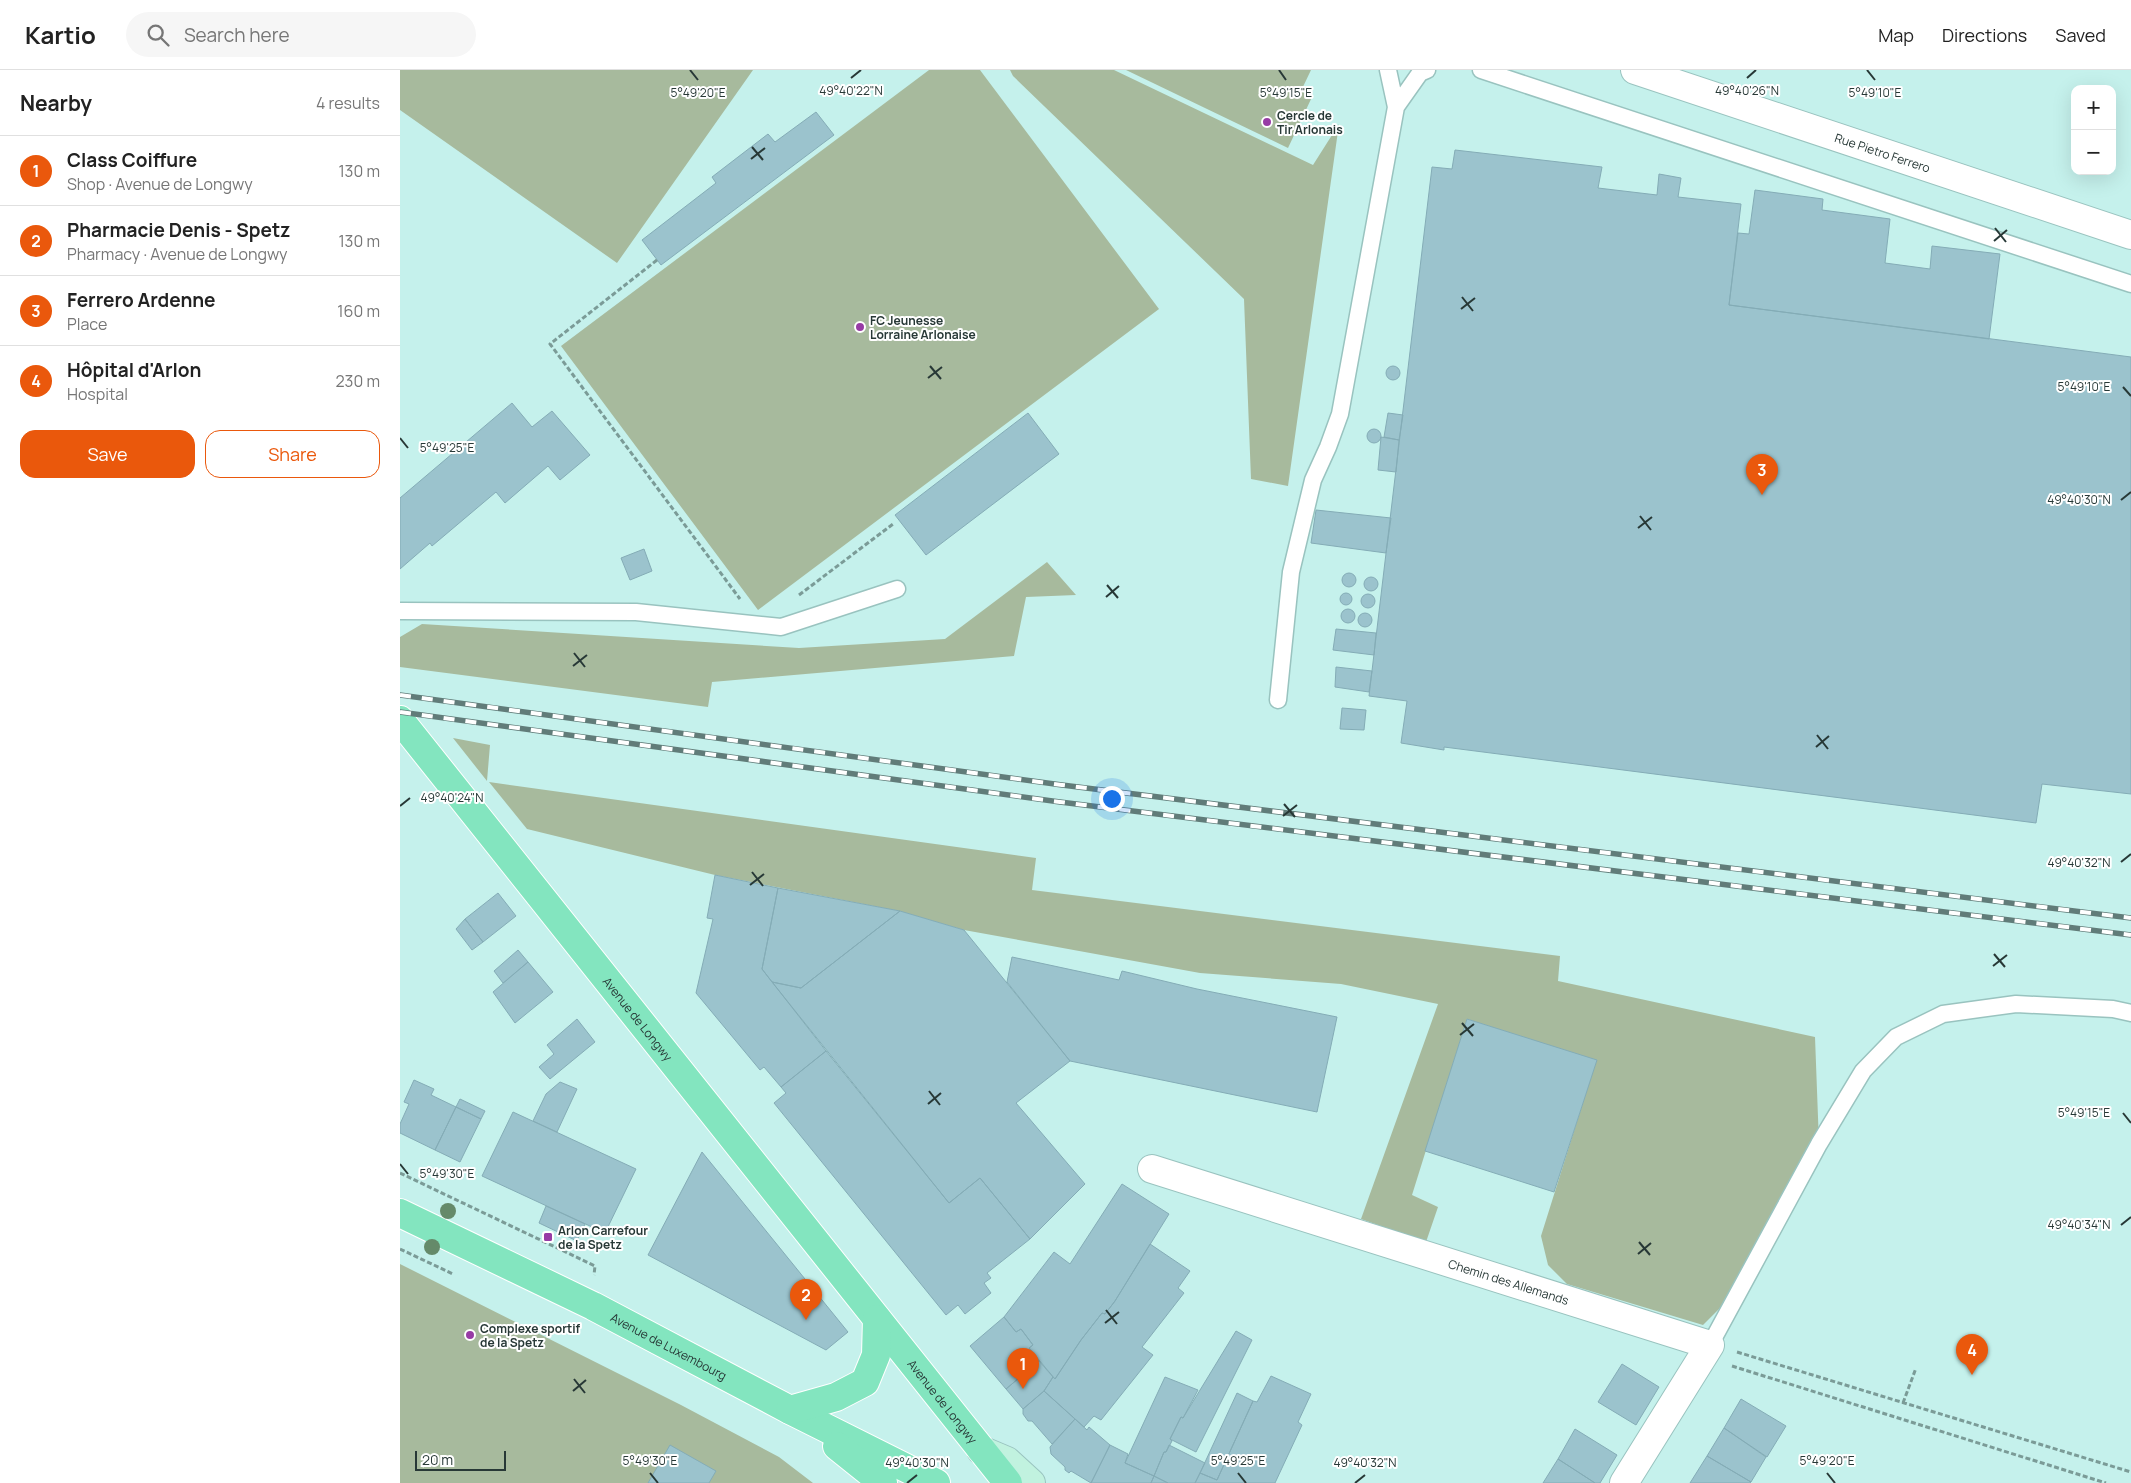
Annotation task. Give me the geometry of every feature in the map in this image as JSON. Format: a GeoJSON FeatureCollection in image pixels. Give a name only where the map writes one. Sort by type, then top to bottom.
{"type":"FeatureCollection","features":[{"type":"Feature","properties":{"kind":"main road","name":"Avenue de Longwy"},"geometry":{"type":"LineString","coordinates":[[400,720],[1008,1483]]}},
{"type":"Feature","properties":{"kind":"main road","name":"Avenue de Luxembourg"},"geometry":{"type":"LineString","coordinates":[[400,1213],[593,1306],[790,1410],[936,1483]]}},
{"type":"Feature","properties":{"kind":"main road"},"geometry":{"type":"LineString","coordinates":[[790,1410],[836,1397],[865,1382],[876,1355],[877,1319]]}},
{"type":"Feature","properties":{"kind":"main road"},"geometry":{"type":"LineString","coordinates":[[790,1410],[883,1483]]}},
{"type":"Feature","properties":{"kind":"main road"},"geometry":{"type":"LineString","coordinates":[[981,1450],[1008,1461],[1031,1483]]}},
{"type":"Feature","properties":{"kind":"street","name":"Rue Pietro Ferrero"},"geometry":{"type":"LineString","coordinates":[[1635,70],[2131,235]]}},
{"type":"Feature","properties":{"kind":"street","name":"Chemin des Allemands"},"geometry":{"type":"LineString","coordinates":[[1152,1169],[1706,1351]]}},
{"type":"Feature","properties":{"kind":"street"},"geometry":{"type":"LineString","coordinates":[[1624,1483],[1706,1351]]}},
{"type":"Feature","properties":{"kind":"lane"},"geometry":{"type":"LineString","coordinates":[[1278,700],[1291,572],[1313,480],[1340,414],[1396,106],[1388,70]]}},
{"type":"Feature","properties":{"kind":"lane"},"geometry":{"type":"LineString","coordinates":[[1396,106],[1420,73],[1427,70]]}},
{"type":"Feature","properties":{"kind":"lane"},"geometry":{"type":"LineString","coordinates":[[1481,70],[2131,284]]}},
{"type":"Feature","properties":{"kind":"lane"},"geometry":{"type":"LineString","coordinates":[[400,610],[636,612],[781,627],[897,589]]}},
{"type":"Feature","properties":{"kind":"lane"},"geometry":{"type":"LineString","coordinates":[[1706,1351],[1819,1144],[1863,1071],[1896,1037],[1943,1014],[2016,1004],[2112,1009],[2131,1013]]}},
{"type":"Feature","properties":{"kind":"path"},"geometry":{"type":"LineString","coordinates":[[657,260],[550,344],[759,624],[893,524]]}},
{"type":"Feature","properties":{"kind":"path"},"geometry":{"type":"LineString","coordinates":[[400,1173],[595,1266],[593,1306]]}},
{"type":"Feature","properties":{"kind":"path"},"geometry":{"type":"LineString","coordinates":[[1706,1351],[1903,1403],[2131,1472]]}},
{"type":"Feature","properties":{"kind":"path"},"geometry":{"type":"LineString","coordinates":[[1706,1351],[2106,1483]]}},
{"type":"Feature","properties":{"kind":"path"},"geometry":{"type":"LineString","coordinates":[[1903,1403],[1916,1368]]}},
{"type":"Feature","properties":{"kind":"green space"},"geometry":{"type":"Polygon","coordinates":[[[400,70],[753,70],[617,263],[400,110],[400,70]]]}},
{"type":"Feature","properties":{"kind":"green space","name":"FC Jeunesse Lorraine Arlonaise"},"geometry":{"type":"Polygon","coordinates":[[[929,70],[980,70],[1159,309],[758,610],[561,346],[929,70]]]}},
{"type":"Feature","properties":{"kind":"green space"},"geometry":{"type":"Polygon","coordinates":[[[1010,70],[1114,70],[1313,165],[1339,124],[1288,486],[1251,479],[1244,299],[1013,76],[1010,70]]]}},
{"type":"Feature","properties":{"kind":"green space","name":"Cercle de Tir Arlonais"},"geometry":{"type":"Polygon","coordinates":[[[1126,70],[1311,70],[1301,91],[1312,97],[1288,148],[1126,70]]]}},
{"type":"Feature","properties":{"kind":"green space"},"geometry":{"type":"Polygon","coordinates":[[[1047,562],[1076,595],[1026,597],[1014,656],[712,682],[708,707],[400,667],[400,637],[422,624],[799,648],[945,639],[1047,562]]]}},
{"type":"Feature","properties":{"kind":"green space"},"geometry":{"type":"Polygon","coordinates":[[[453,738],[490,745],[487,781],[453,738]]]}},
{"type":"Feature","properties":{"kind":"green space"},"geometry":{"type":"Polygon","coordinates":[[[489,782],[1036,858],[1032,890],[1560,956],[1558,981],[1815,1037],[1819,1144],[1724,1304],[1703,1325],[1567,1284],[1548,1265],[1541,1236],[1596,1061],[1467,1019],[1412,1195],[1438,1207],[1426,1242],[1361,1219],[1438,1004],[1341,984],[1200,973],[964,930],[899,911],[715,875],[527,829],[489,782]]]}},
{"type":"Feature","properties":{"kind":"green space","name":"Complexe sportif de la Spetz"},"geometry":{"type":"Polygon","coordinates":[[[400,1264],[681,1405],[779,1457],[813,1483],[400,1483],[400,1264]]]}},
{"type":"Feature","properties":{"kind":"building"},"geometry":{"type":"Polygon","coordinates":[[[816,112],[834,135],[661,265],[642,240],[716,183],[712,177],[768,134],[775,142],[816,112]]]}},
{"type":"Feature","properties":{"kind":"building"},"geometry":{"type":"Polygon","coordinates":[[[1455,150],[1602,167],[1598,188],[1657,195],[1659,174],[1681,178],[1678,197],[1741,204],[1729,305],[2131,357],[2131,794],[2042,784],[2036,823],[1444,747],[1444,750],[1401,743],[1407,701],[1369,696],[1432,167],[1452,169],[1455,150]]]}},
{"type":"Feature","properties":{"kind":"building"},"geometry":{"type":"Polygon","coordinates":[[[1755,190],[1823,199],[1822,210],[1890,219],[1885,263],[1930,269],[1932,246],[2000,254],[1989,339],[1729,305],[1738,233],[1749,234],[1755,190]]]}},
{"type":"Feature","properties":{"kind":"building"},"geometry":{"type":"Polygon","coordinates":[[[1393,366],[1398,368],[1400,373],[1398,378],[1393,380],[1388,378],[1386,373],[1388,368],[1393,366]]]}},
{"type":"Feature","properties":{"kind":"building"},"geometry":{"type":"Polygon","coordinates":[[[512,403],[532,427],[552,411],[590,455],[560,480],[548,466],[505,503],[496,492],[432,546],[430,543],[400,569],[400,498],[512,403]]]}},
{"type":"Feature","properties":{"kind":"building"},"geometry":{"type":"Polygon","coordinates":[[[1028,413],[1059,454],[926,555],[895,515],[1028,413]]]}},
{"type":"Feature","properties":{"kind":"building"},"geometry":{"type":"Polygon","coordinates":[[[1388,413],[1403,415],[1399,440],[1384,437],[1388,413]]]}},
{"type":"Feature","properties":{"kind":"building"},"geometry":{"type":"Polygon","coordinates":[[[1374,429],[1379,431],[1381,436],[1379,441],[1374,443],[1369,441],[1367,436],[1369,431],[1374,429]]]}},
{"type":"Feature","properties":{"kind":"building"},"geometry":{"type":"Polygon","coordinates":[[[1381,437],[1399,440],[1396,472],[1378,470],[1381,437]]]}},
{"type":"Feature","properties":{"kind":"building"},"geometry":{"type":"Polygon","coordinates":[[[1316,510],[1391,518],[1386,553],[1311,543],[1316,510]]]}},
{"type":"Feature","properties":{"kind":"building"},"geometry":{"type":"Polygon","coordinates":[[[644,549],[652,571],[630,580],[621,558],[644,549]]]}},
{"type":"Feature","properties":{"kind":"building"},"geometry":{"type":"Polygon","coordinates":[[[1349,573],[1354,575],[1356,580],[1354,585],[1349,587],[1344,585],[1342,580],[1344,575],[1349,573]]]}},
{"type":"Feature","properties":{"kind":"building"},"geometry":{"type":"Polygon","coordinates":[[[1371,577],[1376,579],[1378,584],[1376,589],[1371,591],[1366,589],[1364,584],[1366,579],[1371,577]]]}},
{"type":"Feature","properties":{"kind":"building"},"geometry":{"type":"Polygon","coordinates":[[[1348,593],[1351,594],[1351,604],[1344,605],[1341,604],[1340,597],[1341,594],[1348,593]]]}},
{"type":"Feature","properties":{"kind":"building"},"geometry":{"type":"Polygon","coordinates":[[[1368,594],[1373,596],[1375,601],[1373,606],[1368,608],[1363,606],[1361,601],[1363,596],[1368,594]]]}},
{"type":"Feature","properties":{"kind":"building"},"geometry":{"type":"Polygon","coordinates":[[[1348,609],[1353,611],[1355,616],[1353,621],[1348,623],[1343,621],[1341,616],[1343,611],[1348,609]]]}},
{"type":"Feature","properties":{"kind":"building"},"geometry":{"type":"Polygon","coordinates":[[[1365,613],[1370,615],[1372,620],[1370,625],[1365,627],[1360,625],[1358,620],[1360,615],[1365,613]]]}},
{"type":"Feature","properties":{"kind":"building"},"geometry":{"type":"Polygon","coordinates":[[[1336,629],[1376,633],[1374,655],[1333,650],[1336,629]]]}},
{"type":"Feature","properties":{"kind":"building"},"geometry":{"type":"Polygon","coordinates":[[[1336,667],[1372,671],[1369,692],[1335,687],[1336,667]]]}},
{"type":"Feature","properties":{"kind":"building"},"geometry":{"type":"Polygon","coordinates":[[[1342,708],[1366,710],[1364,730],[1340,729],[1342,708]]]}},
{"type":"Feature","properties":{"kind":"building"},"geometry":{"type":"Polygon","coordinates":[[[715,875],[778,888],[762,969],[826,1051],[781,1087],[764,1067],[760,1070],[696,993],[713,919],[707,918],[715,875]]]}},
{"type":"Feature","properties":{"kind":"building"},"geometry":{"type":"Polygon","coordinates":[[[778,888],[900,911],[801,988],[772,982],[762,969],[778,888]]]}},
{"type":"Feature","properties":{"kind":"building"},"geometry":{"type":"Polygon","coordinates":[[[498,893],[516,916],[483,942],[465,919],[498,893]]]}},
{"type":"Feature","properties":{"kind":"building"},"geometry":{"type":"Polygon","coordinates":[[[900,911],[964,930],[1070,1061],[1016,1103],[1085,1184],[1030,1239],[980,1178],[949,1203],[772,982],[801,988],[900,911]]]}},
{"type":"Feature","properties":{"kind":"building"},"geometry":{"type":"Polygon","coordinates":[[[465,919],[483,942],[472,950],[456,929],[465,919]]]}},
{"type":"Feature","properties":{"kind":"building"},"geometry":{"type":"Polygon","coordinates":[[[518,950],[528,962],[503,983],[494,971],[518,950]]]}},
{"type":"Feature","properties":{"kind":"building"},"geometry":{"type":"Polygon","coordinates":[[[1012,957],[1119,980],[1122,971],[1197,989],[1337,1017],[1317,1112],[1070,1061],[1007,982],[1012,957]]]}},
{"type":"Feature","properties":{"kind":"building"},"geometry":{"type":"Polygon","coordinates":[[[528,962],[553,992],[515,1023],[493,992],[528,962]]]}},
{"type":"Feature","properties":{"kind":"building"},"geometry":{"type":"Polygon","coordinates":[[[577,1019],[595,1042],[550,1079],[539,1067],[554,1054],[547,1045],[577,1019]]]}},
{"type":"Feature","properties":{"kind":"building"},"geometry":{"type":"Polygon","coordinates":[[[1467,1019],[1597,1060],[1554,1192],[1425,1151],[1467,1019]]]}},
{"type":"Feature","properties":{"kind":"building"},"geometry":{"type":"Polygon","coordinates":[[[826,1051],[949,1203],[980,1178],[1030,1239],[987,1273],[991,1278],[984,1283],[991,1293],[965,1314],[958,1305],[946,1315],[774,1103],[786,1093],[781,1087],[826,1051]]]}},
{"type":"Feature","properties":{"kind":"building"},"geometry":{"type":"Polygon","coordinates":[[[414,1080],[434,1089],[431,1095],[456,1107],[435,1150],[400,1133],[400,1124],[409,1104],[404,1102],[414,1080]]]}},
{"type":"Feature","properties":{"kind":"building"},"geometry":{"type":"Polygon","coordinates":[[[560,1082],[577,1089],[557,1132],[533,1121],[546,1094],[560,1082]]]}},
{"type":"Feature","properties":{"kind":"building"},"geometry":{"type":"Polygon","coordinates":[[[460,1099],[485,1111],[481,1119],[456,1107],[460,1099]]]}},
{"type":"Feature","properties":{"kind":"building"},"geometry":{"type":"Polygon","coordinates":[[[456,1107],[481,1119],[460,1162],[435,1150],[456,1107]]]}},
{"type":"Feature","properties":{"kind":"building"},"geometry":{"type":"Polygon","coordinates":[[[513,1112],[636,1169],[605,1233],[482,1176],[513,1112]]]}},
{"type":"Feature","properties":{"kind":"building"},"geometry":{"type":"Polygon","coordinates":[[[702,1152],[848,1332],[826,1350],[648,1255],[702,1152]]]}},
{"type":"Feature","properties":{"kind":"building"},"geometry":{"type":"Polygon","coordinates":[[[1122,1184],[1169,1214],[1115,1301],[1105,1314],[1102,1313],[1081,1340],[1055,1379],[1029,1348],[1033,1345],[1021,1329],[1016,1332],[1004,1317],[1054,1252],[1070,1264],[1122,1184]]]}},
{"type":"Feature","properties":{"kind":"building"},"geometry":{"type":"Polygon","coordinates":[[[546,1206],[585,1224],[577,1241],[539,1223],[546,1206]]]}},
{"type":"Feature","properties":{"kind":"building"},"geometry":{"type":"Polygon","coordinates":[[[1150,1244],[1190,1271],[1178,1288],[1184,1293],[1142,1347],[1153,1355],[1101,1420],[1094,1416],[1084,1427],[1044,1391],[1053,1377],[1055,1379],[1102,1313],[1105,1314],[1115,1301],[1150,1244]]]}},
{"type":"Feature","properties":{"kind":"building"},"geometry":{"type":"Polygon","coordinates":[[[1004,1317],[1016,1332],[1021,1329],[1033,1345],[1029,1348],[1039,1361],[1006,1389],[970,1346],[1004,1317]]]}},
{"type":"Feature","properties":{"kind":"building"},"geometry":{"type":"Polygon","coordinates":[[[1236,1331],[1252,1340],[1196,1452],[1170,1439],[1181,1417],[1183,1418],[1236,1331]]]}},
{"type":"Feature","properties":{"kind":"building"},"geometry":{"type":"Polygon","coordinates":[[[1039,1361],[1053,1377],[1044,1391],[1023,1409],[1006,1389],[1039,1361]]]}},
{"type":"Feature","properties":{"kind":"building"},"geometry":{"type":"Polygon","coordinates":[[[1622,1364],[1659,1387],[1636,1425],[1598,1402],[1622,1364]]]}},
{"type":"Feature","properties":{"kind":"building"},"geometry":{"type":"Polygon","coordinates":[[[1271,1376],[1311,1394],[1298,1422],[1302,1425],[1275,1483],[1195,1483],[1200,1473],[1217,1480],[1253,1401],[1257,1402],[1271,1376]]]}},
{"type":"Feature","properties":{"kind":"building"},"geometry":{"type":"Polygon","coordinates":[[[1165,1377],[1198,1390],[1183,1418],[1181,1417],[1170,1439],[1172,1441],[1166,1452],[1164,1452],[1154,1476],[1125,1463],[1165,1377]]]}},
{"type":"Feature","properties":{"kind":"building"},"geometry":{"type":"Polygon","coordinates":[[[1044,1391],[1075,1419],[1052,1444],[1032,1421],[1028,1421],[1023,1414],[1023,1409],[1044,1391]]]}},
{"type":"Feature","properties":{"kind":"building"},"geometry":{"type":"Polygon","coordinates":[[[1237,1393],[1253,1401],[1217,1480],[1200,1473],[1237,1393]]]}},
{"type":"Feature","properties":{"kind":"building"},"geometry":{"type":"Polygon","coordinates":[[[1741,1399],[1786,1426],[1767,1457],[1724,1428],[1741,1399]]]}},
{"type":"Feature","properties":{"kind":"building"},"geometry":{"type":"Polygon","coordinates":[[[1075,1419],[1087,1430],[1089,1427],[1110,1445],[1091,1483],[1071,1471],[1069,1473],[1051,1454],[1050,1447],[1075,1419]]]}},
{"type":"Feature","properties":{"kind":"building"},"geometry":{"type":"Polygon","coordinates":[[[1724,1428],[1766,1457],[1751,1482],[1707,1456],[1724,1428]]]}},
{"type":"Feature","properties":{"kind":"building"},"geometry":{"type":"Polygon","coordinates":[[[1575,1429],[1617,1455],[1600,1483],[1595,1483],[1558,1459],[1575,1429]]]}},
{"type":"Feature","properties":{"kind":"building"},"geometry":{"type":"Polygon","coordinates":[[[670,1445],[716,1471],[709,1483],[648,1483],[670,1445]]]}},
{"type":"Feature","properties":{"kind":"building"},"geometry":{"type":"Polygon","coordinates":[[[1110,1445],[1128,1454],[1125,1463],[1154,1476],[1151,1483],[1091,1483],[1110,1445]]]}},
{"type":"Feature","properties":{"kind":"building"},"geometry":{"type":"Polygon","coordinates":[[[1169,1445],[1205,1463],[1195,1483],[1168,1483],[1154,1476],[1169,1445]]]}},
{"type":"Feature","properties":{"kind":"building"},"geometry":{"type":"Polygon","coordinates":[[[1707,1456],[1751,1482],[1690,1483],[1707,1456]]]}},
{"type":"Feature","properties":{"kind":"building"},"geometry":{"type":"Polygon","coordinates":[[[1558,1459],[1595,1483],[1543,1483],[1558,1459]]]}},
{"type":"Feature","properties":{"kind":"building"},"geometry":{"type":"Polygon","coordinates":[[[1154,1476],[1168,1483],[1151,1483],[1154,1476]]]}},
{"type":"Feature","properties":{"kind":"railway"},"geometry":{"type":"LineString","coordinates":[[400,695],[1062,785],[2131,918]]}},
{"type":"Feature","properties":{"kind":"railway"},"geometry":{"type":"LineString","coordinates":[[400,712],[1060,802],[2131,935]]}},
{"type":"Feature","properties":{"kind":"place","name":"Cercle de Tir Arlonais"},"geometry":{"type":"Point","coordinates":[1267,122]}},
{"type":"Feature","properties":{"kind":"place","name":"FC Jeunesse Lorraine Arlonaise"},"geometry":{"type":"Point","coordinates":[860,327]}},
{"type":"Feature","properties":{"kind":"place","name":"Ferrero Ardenne"},"geometry":{"type":"Point","coordinates":[1762,495]}},
{"type":"Feature","properties":{"kind":"place","name":"Arlon Carrefour de la Spetz"},"geometry":{"type":"Point","coordinates":[548,1237]}},
{"type":"Feature","properties":{"kind":"place","name":"Pharmacie Denis - Spetz"},"geometry":{"type":"Point","coordinates":[806,1320]}},
{"type":"Feature","properties":{"kind":"place","name":"Complexe sportif de la Spetz"},"geometry":{"type":"Point","coordinates":[470,1335]}},
{"type":"Feature","properties":{"kind":"place","name":"Hôpital d'Arlon"},"geometry":{"type":"Point","coordinates":[1972,1375]}},
{"type":"Feature","properties":{"kind":"place","name":"Class Coiffure"},"geometry":{"type":"Point","coordinates":[1023,1389]}}]}
